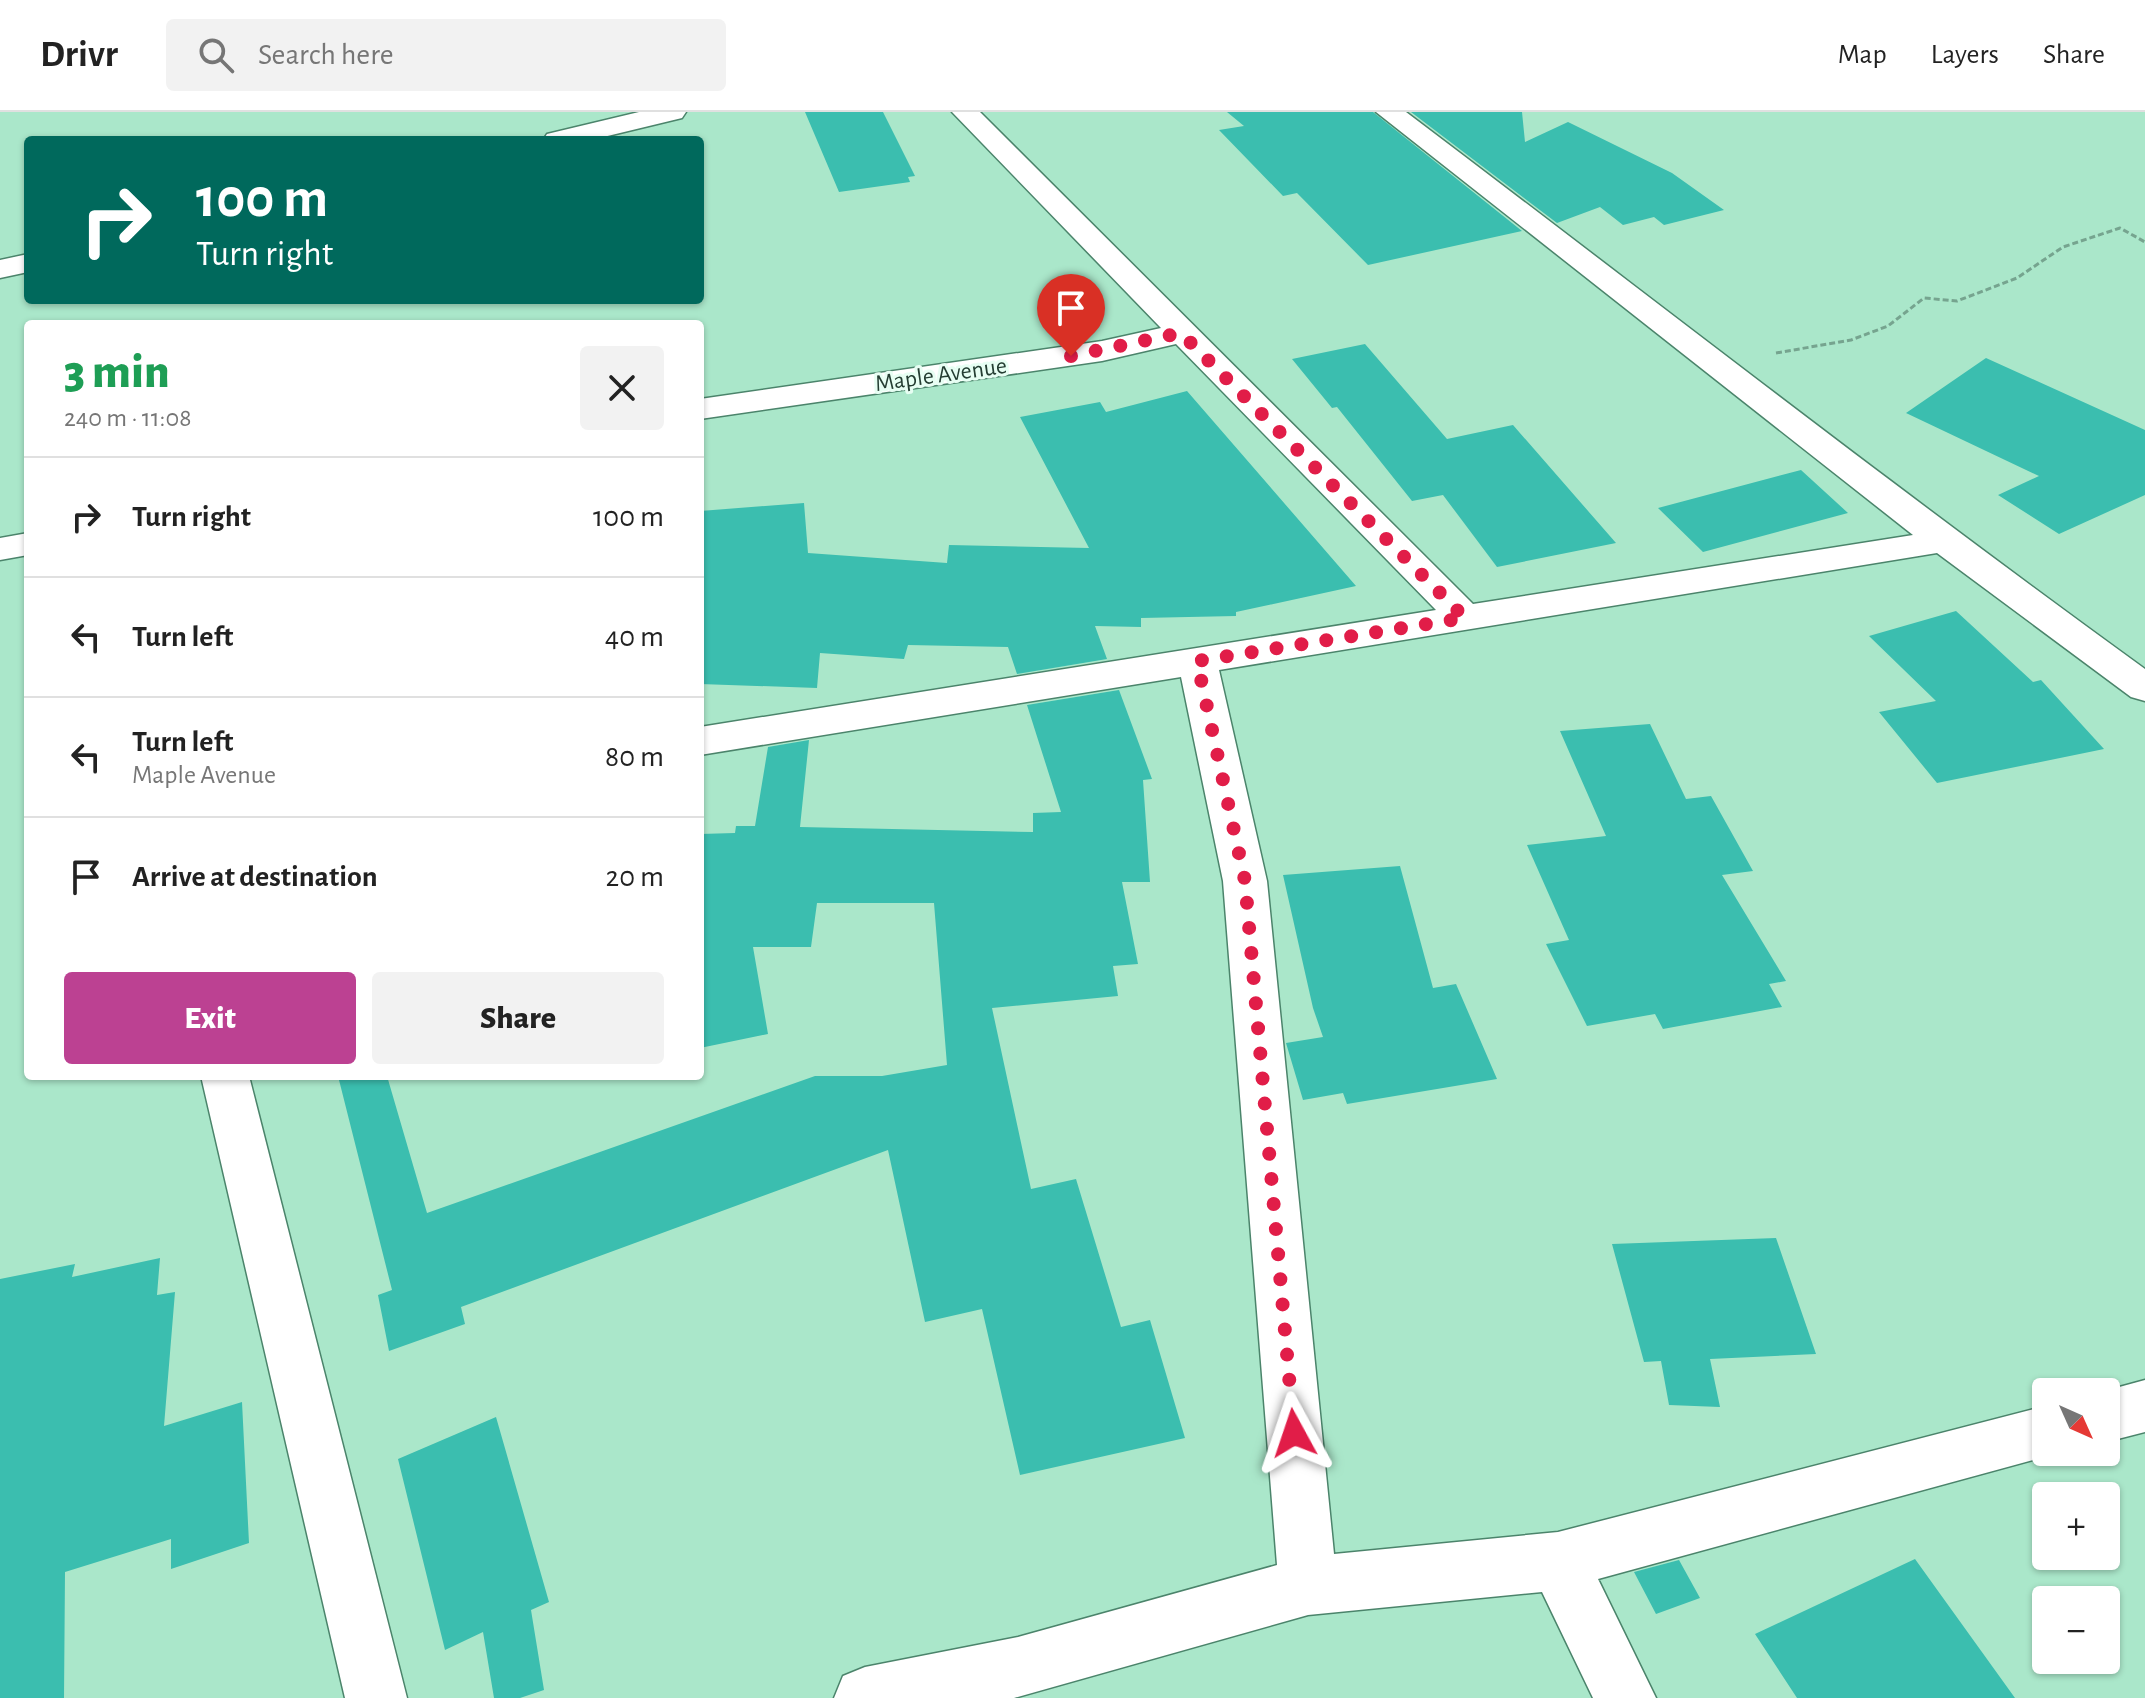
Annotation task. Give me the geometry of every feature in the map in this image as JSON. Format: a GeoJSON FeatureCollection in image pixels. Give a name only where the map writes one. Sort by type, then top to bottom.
{"type":"FeatureCollection","features":[{"type":"Feature","properties":{"kind":"street"},"geometry":{"type":"LineString","coordinates":[[574,136],[673,112]]}},
{"type":"Feature","properties":{"kind":"street"},"geometry":{"type":"LineString","coordinates":[[965,112],[1465,618]]}},
{"type":"Feature","properties":{"kind":"street"},"geometry":{"type":"LineString","coordinates":[[1389,112],[1715,360],[1944,541],[2145,688]]}},
{"type":"Feature","properties":{"kind":"street"},"geometry":{"type":"LineString","coordinates":[[0,269],[24,264]]}},
{"type":"Feature","properties":{"kind":"street","name":"Maple Avenue"},"geometry":{"type":"LineString","coordinates":[[704,408],[1102,351],[1181,333]]}},
{"type":"Feature","properties":{"kind":"street"},"geometry":{"type":"LineString","coordinates":[[704,740],[1944,541]]}},
{"type":"Feature","properties":{"kind":"street"},"geometry":{"type":"LineString","coordinates":[[0,549],[24,545]]}},
{"type":"Feature","properties":{"kind":"street"},"geometry":{"type":"LineString","coordinates":[[1197,661],[1245,881],[1308,1586]]}},
{"type":"Feature","properties":{"kind":"street"},"geometry":{"type":"LineString","coordinates":[[226,1080],[376,1698]]}},
{"type":"Feature","properties":{"kind":"street"},"geometry":{"type":"LineString","coordinates":[[2120,1412],[2145,1406]]}},
{"type":"Feature","properties":{"kind":"street"},"geometry":{"type":"LineString","coordinates":[[865,1698],[1018,1667],[1308,1586],[1558,1561],[2032,1436]]}},
{"type":"Feature","properties":{"kind":"street"},"geometry":{"type":"LineString","coordinates":[[1558,1561],[1625,1698]]}},
{"type":"Feature","properties":{"kind":"path"},"geometry":{"type":"LineString","coordinates":[[1715,360],[1851,340],[1888,326],[1924,298],[1957,301],[2017,278],[2063,247],[2120,228],[2145,242]]}},
{"type":"Feature","properties":{"kind":"building"},"geometry":{"type":"Polygon","coordinates":[[[805,112],[883,112],[915,176],[908,177],[910,182],[839,192],[805,112]]]}},
{"type":"Feature","properties":{"kind":"building"},"geometry":{"type":"Polygon","coordinates":[[[1227,112],[1373,112],[1522,231],[1368,265],[1297,193],[1283,196],[1219,130],[1244,126],[1227,112]]]}},
{"type":"Feature","properties":{"kind":"building"},"geometry":{"type":"Polygon","coordinates":[[[1411,112],[1522,112],[1525,142],[1568,122],[1672,173],[1724,210],[1664,225],[1654,217],[1623,225],[1600,207],[1557,223],[1411,112]]]}},
{"type":"Feature","properties":{"kind":"building"},"geometry":{"type":"Polygon","coordinates":[[[1365,344],[1447,439],[1513,425],[1616,543],[1497,567],[1443,495],[1412,501],[1337,407],[1332,408],[1292,359],[1365,344]]]}},
{"type":"Feature","properties":{"kind":"building"},"geometry":{"type":"Polygon","coordinates":[[[1986,358],[2145,430],[2145,495],[2059,534],[1998,495],[2039,476],[1906,413],[1986,358]]]}},
{"type":"Feature","properties":{"kind":"building"},"geometry":{"type":"Polygon","coordinates":[[[1187,391],[1356,586],[1236,612],[1236,616],[1141,618],[1141,627],[1095,626],[1107,659],[1017,674],[1008,647],[908,645],[904,659],[820,653],[817,688],[704,684],[704,511],[804,503],[808,553],[947,563],[949,545],[1089,548],[1020,417],[1100,402],[1106,412],[1187,391]]]}},
{"type":"Feature","properties":{"kind":"building"},"geometry":{"type":"Polygon","coordinates":[[[1801,470],[1848,513],[1703,552],[1658,508],[1801,470]]]}},
{"type":"Feature","properties":{"kind":"building"},"geometry":{"type":"Polygon","coordinates":[[[1956,611],[2033,682],[2041,680],[2104,749],[1937,783],[1879,712],[1936,701],[1869,636],[1956,611]]]}},
{"type":"Feature","properties":{"kind":"building"},"geometry":{"type":"Polygon","coordinates":[[[1119,690],[1152,779],[1143,780],[1150,882],[1122,882],[1138,964],[1113,966],[1118,996],[992,1008],[1031,1189],[1076,1179],[1121,1327],[1150,1320],[1185,1438],[1020,1475],[982,1309],[925,1322],[888,1150],[461,1307],[465,1324],[389,1351],[378,1295],[392,1290],[339,1080],[388,1080],[427,1213],[815,1076],[882,1076],[947,1065],[934,903],[817,903],[811,947],[753,947],[768,1034],[704,1047],[704,834],[735,833],[736,826],[755,826],[768,747],[809,740],[800,827],[1033,832],[1033,813],[1061,812],[1027,705],[1119,690]]]}},
{"type":"Feature","properties":{"kind":"building"},"geometry":{"type":"Polygon","coordinates":[[[1650,724],[1686,799],[1711,796],[1753,871],[1722,875],[1786,981],[1769,984],[1782,1007],[1663,1029],[1655,1014],[1587,1026],[1546,944],[1569,940],[1527,845],[1606,836],[1560,731],[1650,724]]]}},
{"type":"Feature","properties":{"kind":"building"},"geometry":{"type":"Polygon","coordinates":[[[1400,866],[1433,988],[1456,984],[1497,1079],[1347,1104],[1343,1093],[1303,1100],[1286,1043],[1323,1037],[1313,1008],[1283,875],[1400,866]]]}},
{"type":"Feature","properties":{"kind":"building"},"geometry":{"type":"Polygon","coordinates":[[[1776,1238],[1816,1354],[1710,1359],[1720,1407],[1669,1405],[1661,1361],[1644,1362],[1612,1244],[1776,1238]]]}},
{"type":"Feature","properties":{"kind":"building"},"geometry":{"type":"Polygon","coordinates":[[[160,1258],[157,1295],[175,1292],[164,1426],[242,1402],[249,1543],[171,1569],[171,1539],[65,1572],[64,1698],[0,1698],[0,1279],[75,1264],[72,1277],[160,1258]]]}},
{"type":"Feature","properties":{"kind":"building"},"geometry":{"type":"Polygon","coordinates":[[[496,1417],[549,1602],[531,1610],[544,1690],[520,1698],[494,1698],[483,1632],[445,1650],[398,1459],[496,1417]]]}},
{"type":"Feature","properties":{"kind":"building"},"geometry":{"type":"Polygon","coordinates":[[[1915,1559],[2015,1698],[1797,1698],[1755,1634],[1915,1559]]]}},
{"type":"Feature","properties":{"kind":"building"},"geometry":{"type":"Polygon","coordinates":[[[1679,1560],[1700,1598],[1656,1614],[1634,1572],[1679,1560]]]}},
{"type":"Feature","properties":{"kind":"route"},"geometry":{"type":"LineString","coordinates":[[1071,356],[1181,333],[1465,618],[1197,661],[1245,881],[1294,1433]]}}]}
